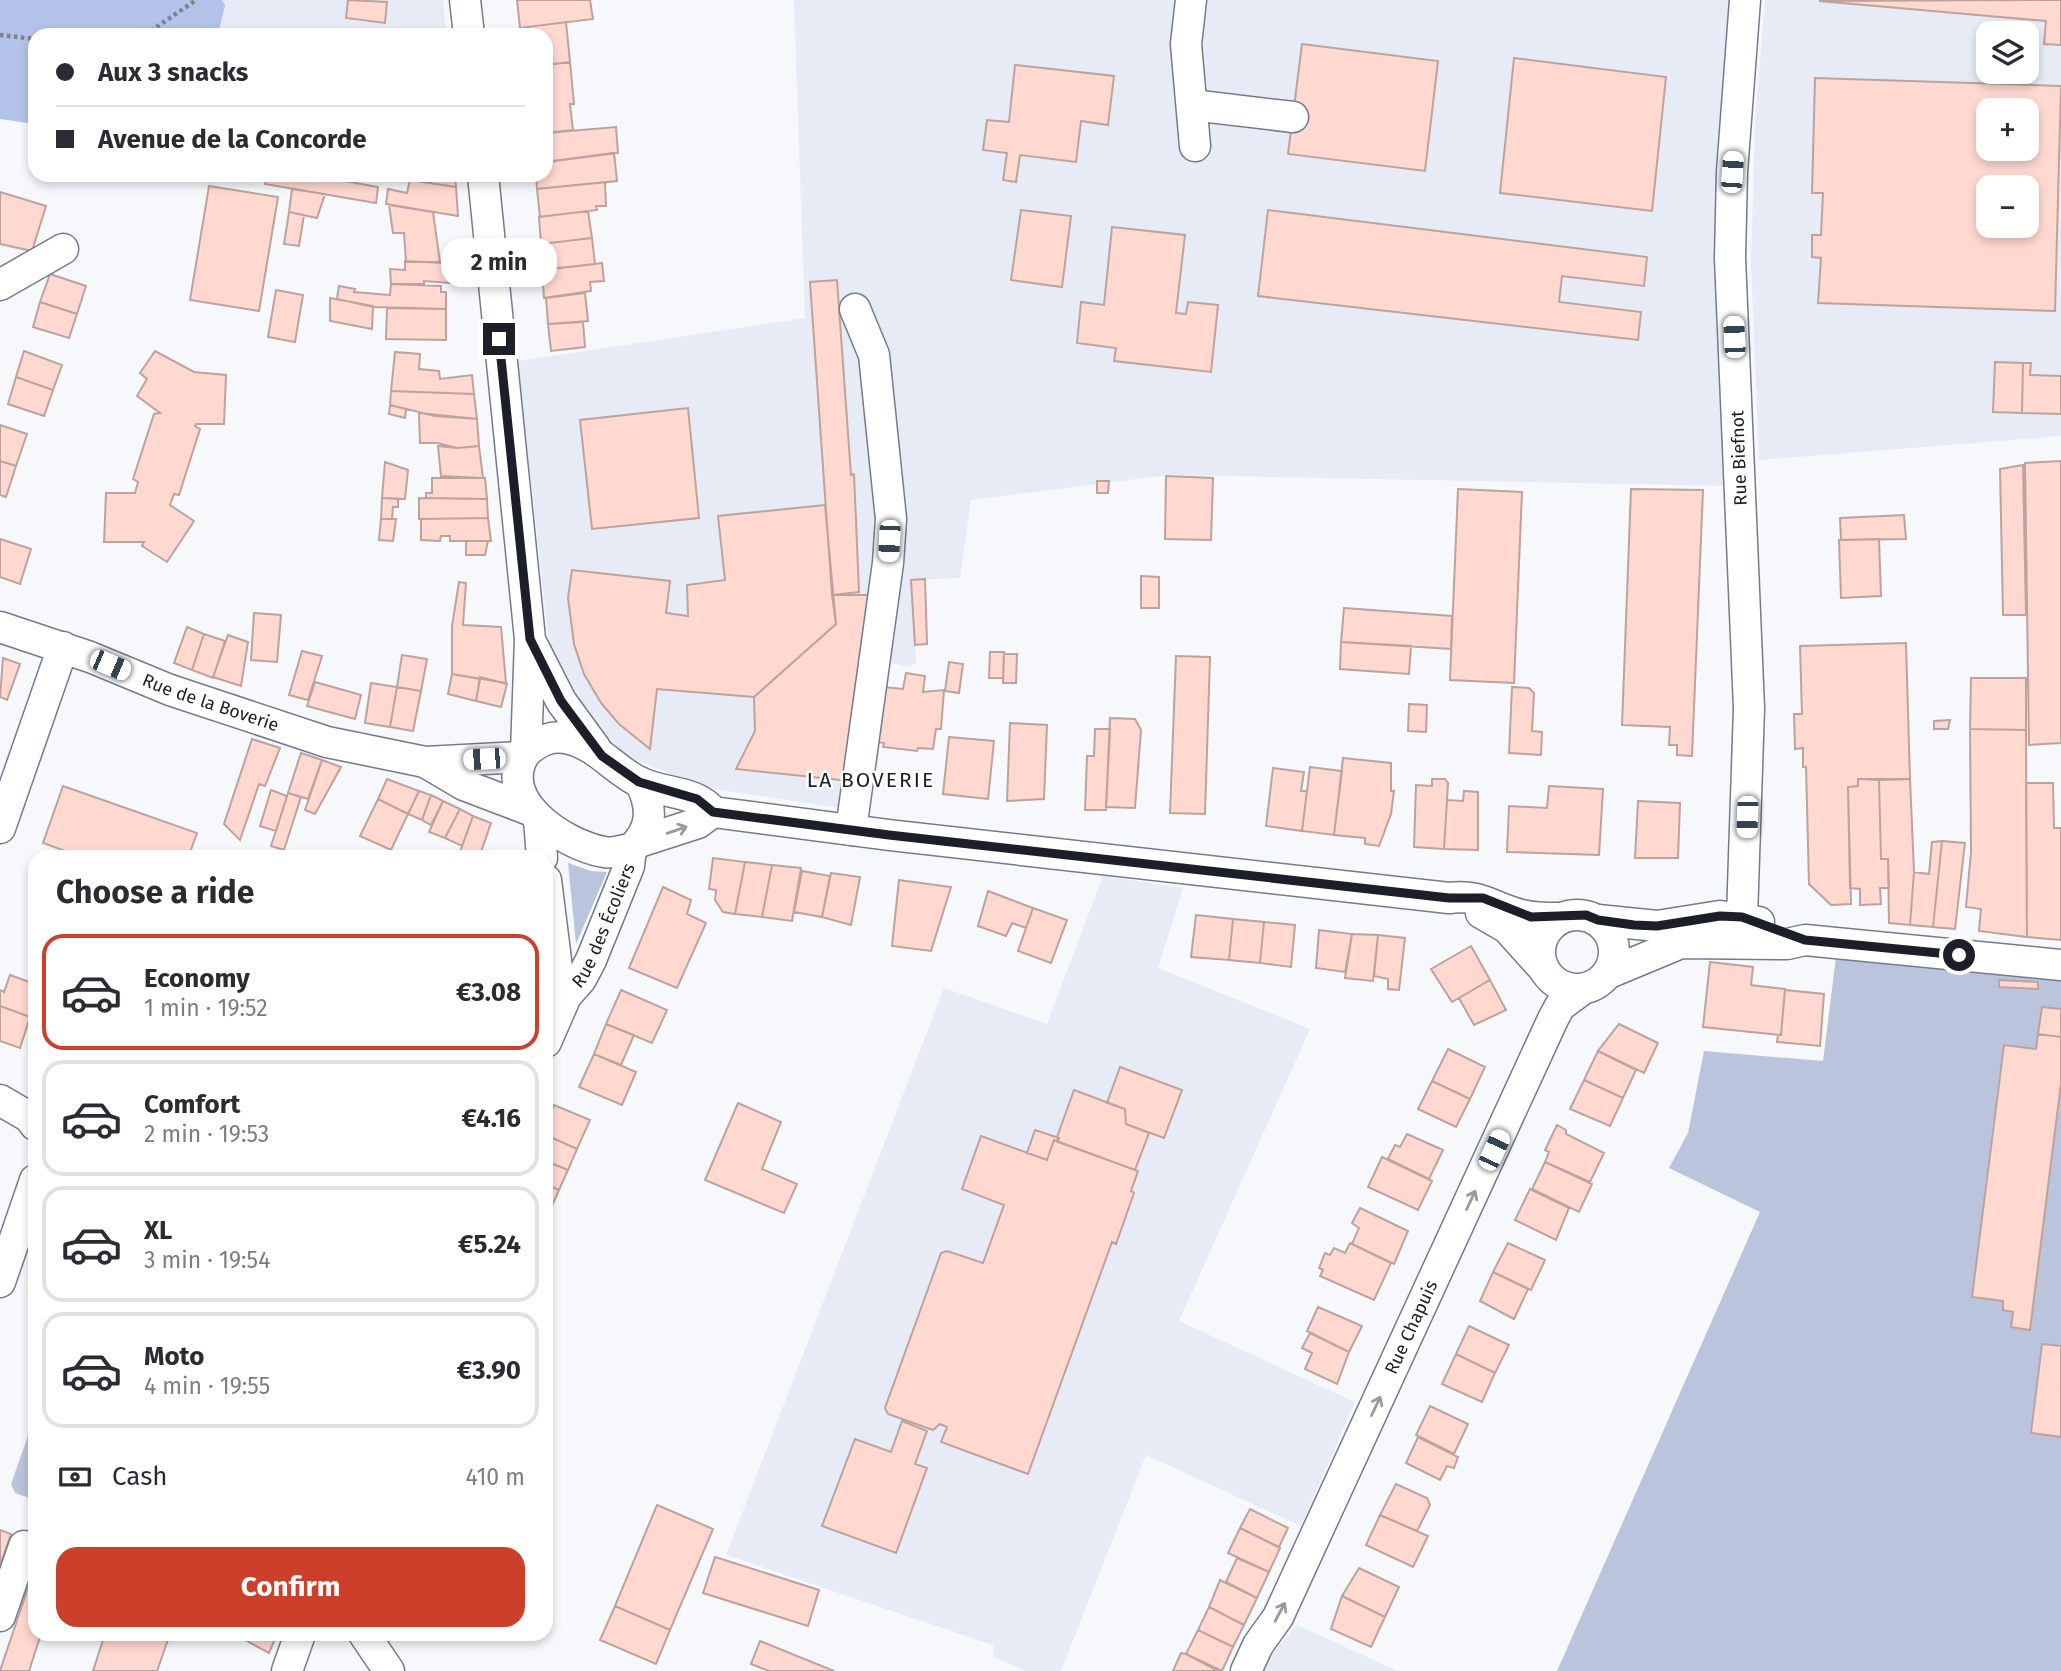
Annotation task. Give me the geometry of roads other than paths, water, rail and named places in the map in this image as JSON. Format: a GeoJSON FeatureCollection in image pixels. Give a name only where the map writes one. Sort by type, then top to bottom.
{"type":"FeatureCollection","features":[{"type":"Feature","properties":{"kind":"street"},"geometry":{"type":"LineString","coordinates":[[465,0],[468,28]]}},
{"type":"Feature","properties":{"kind":"street"},"geometry":{"type":"LineString","coordinates":[[1191,0],[1186,44],[1195,146]]}},
{"type":"Feature","properties":{"kind":"street","name":"Rue Biefnot"},"geometry":{"type":"LineString","coordinates":[[1742,917],[1749,708],[1731,258],[1732,172],[1745,0]]}},
{"type":"Feature","properties":{"kind":"street"},"geometry":{"type":"LineString","coordinates":[[1192,104],[1293,117]]}},
{"type":"Feature","properties":{"kind":"street"},"geometry":{"type":"LineString","coordinates":[[484,182],[530,639],[524,755],[517,783],[533,813],[540,850]]}},
{"type":"Feature","properties":{"kind":"street"},"geometry":{"type":"LineString","coordinates":[[0,285],[63,249]]}},
{"type":"Feature","properties":{"kind":"street"},"geometry":{"type":"LineString","coordinates":[[851,830],[888,563],[891,519],[874,355],[855,309]]}},
{"type":"Feature","properties":{"kind":"street","name":"Rue de la Boverie"},"geometry":{"type":"LineString","coordinates":[[0,627],[63,647],[243,715],[327,742],[425,762],[524,755],[549,738],[569,739],[602,756],[639,782],[697,799],[713,812],[1449,898],[1483,898],[1521,915],[1560,918]]}},
{"type":"Feature","properties":{"kind":"street"},"geometry":{"type":"LineString","coordinates":[[530,639],[561,701],[602,756]]}},
{"type":"Feature","properties":{"kind":"street"},"geometry":{"type":"LineString","coordinates":[[0,828],[63,647]]}},
{"type":"Feature","properties":{"kind":"street","name":"Rue de la Boverie"},"geometry":{"type":"LineString","coordinates":[[425,762],[464,785],[533,813],[587,847],[606,853],[698,823],[713,812]]}},
{"type":"Feature","properties":{"kind":"street"},"geometry":{"type":"LineString","coordinates":[[635,845],[650,814],[648,798],[639,782]]}},
{"type":"Feature","properties":{"kind":"street","name":"Rue des Écoliers"},"geometry":{"type":"LineString","coordinates":[[553,1025],[566,996],[581,979],[591,960],[635,845]]}},
{"type":"Feature","properties":{"kind":"street","name":"Rue de la Boverie"},"geometry":{"type":"LineString","coordinates":[[1449,898],[1507,928],[1544,969]]}},
{"type":"Feature","properties":{"kind":"street"},"geometry":{"type":"LineString","coordinates":[[1742,917],[1724,929],[1694,933],[1681,943],[1609,973],[1602,980],[1583,989],[1560,985],[1544,969],[1540,946],[1544,935],[1560,918],[1573,914],[1598,920],[1657,926],[1701,917],[1742,917],[1805,940],[2061,965]]}},
{"type":"Feature","properties":{"kind":"street"},"geometry":{"type":"LineString","coordinates":[[1598,920],[1609,932],[1615,947],[1609,973]]}},
{"type":"Feature","properties":{"kind":"street","name":"Rue des Écoliers"},"geometry":{"type":"LineString","coordinates":[[553,936],[557,968],[566,996]]}},
{"type":"Feature","properties":{"kind":"street"},"geometry":{"type":"LineString","coordinates":[[1681,943],[1787,944],[1805,940]]}},
{"type":"Feature","properties":{"kind":"street","name":"Rue Chapuis"},"geometry":{"type":"LineString","coordinates":[[1246,1671],[1258,1645],[1284,1605],[1553,1019],[1560,1006],[1583,989]]}},
{"type":"Feature","properties":{"kind":"street"},"geometry":{"type":"LineString","coordinates":[[0,1100],[28,1116]]}},
{"type":"Feature","properties":{"kind":"street"},"geometry":{"type":"LineString","coordinates":[[0,1282],[28,1200]]}},
{"type":"Feature","properties":{"kind":"street"},"geometry":{"type":"LineString","coordinates":[[0,1616],[24,1546]]}},
{"type":"Feature","properties":{"kind":"street"},"geometry":{"type":"LineString","coordinates":[[287,1671],[298,1641]]}},
{"type":"Feature","properties":{"kind":"street"},"geometry":{"type":"LineString","coordinates":[[369,1641],[388,1671]]}},
{"type":"Feature","properties":{"kind":"district","name":"LA BOVERIE"},"geometry":{"type":"Point","coordinates":[871,780]}}]}
